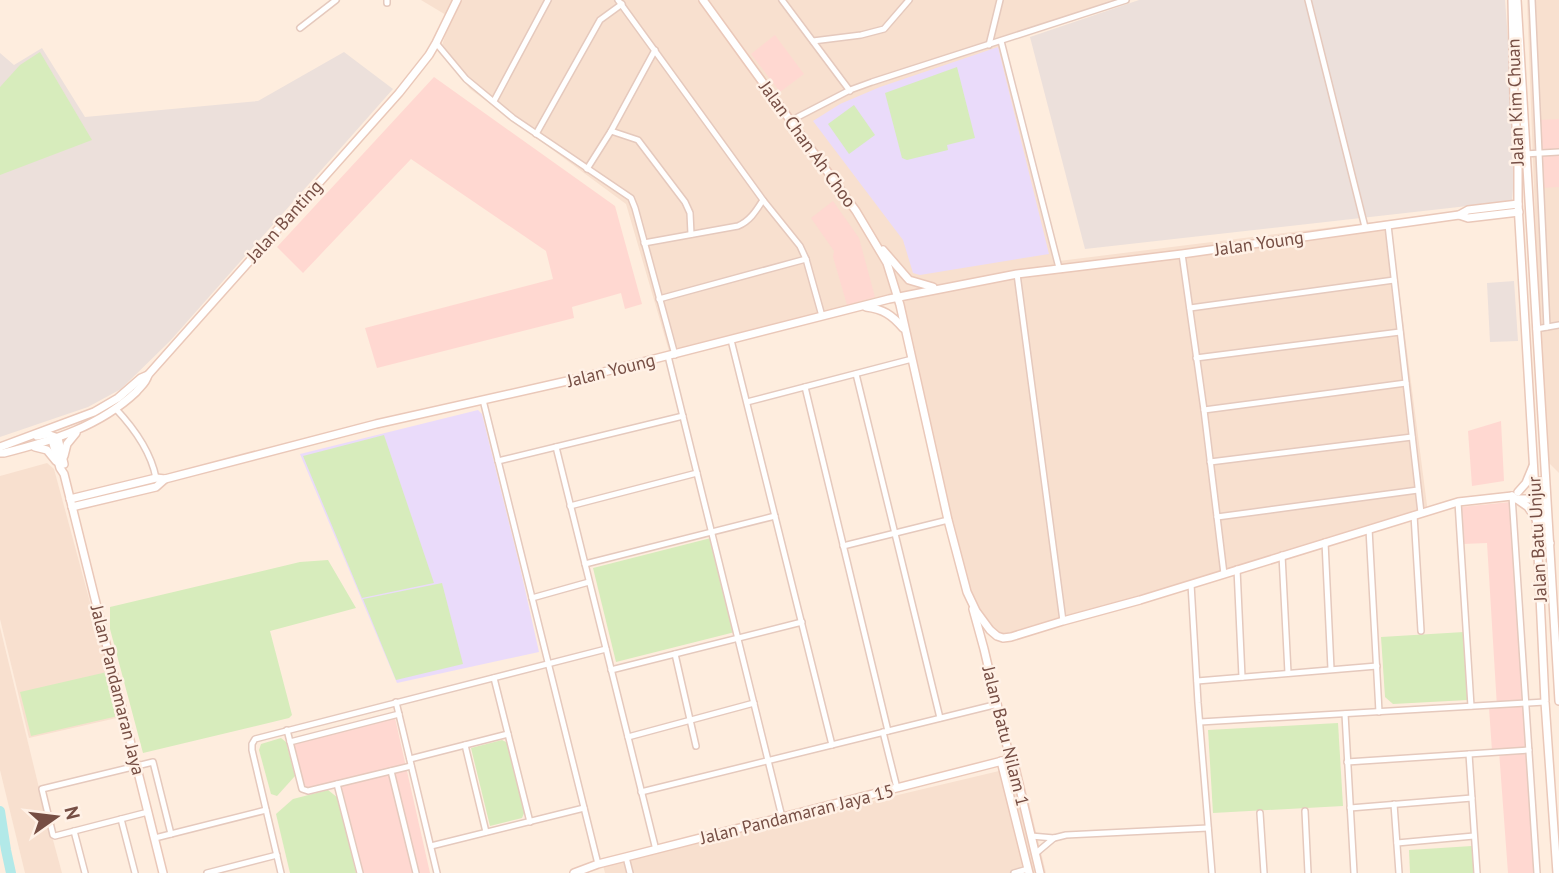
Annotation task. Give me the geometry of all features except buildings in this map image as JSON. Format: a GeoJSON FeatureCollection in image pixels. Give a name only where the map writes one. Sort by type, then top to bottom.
{"type":"FeatureCollection","features":[{"type":"Feature","properties":{"kind":"main road","name":"Jalan Banting"},"geometry":{"type":"LineString","coordinates":[[86,422],[115,408],[147,382],[148,375],[399,93],[429,55],[457,0]]}},
{"type":"Feature","properties":{"kind":"main road","name":"Jalan Chan Ah Choo"},"geometry":{"type":"LineString","coordinates":[[703,0],[856,211],[887,263],[906,331],[948,520]]}},
{"type":"Feature","properties":{"kind":"main road","name":"Jalan Kim Chuan"},"geometry":{"type":"LineString","coordinates":[[1512,0],[1514,97],[1523,208]]}},
{"type":"Feature","properties":{"kind":"main road","name":"Jalan Kim Chuan"},"geometry":{"type":"LineString","coordinates":[[1517,0],[1529,182],[1523,208]]}},
{"type":"Feature","properties":{"kind":"main road","name":"Jalan Young"},"geometry":{"type":"LineString","coordinates":[[71,503],[156,478],[165,479],[376,424],[576,380],[937,288],[1059,268],[1182,254],[1459,215],[1468,210],[1523,208]]}},
{"type":"Feature","properties":{"kind":"main road","name":"Jalan Batu Unjur"},"geometry":{"type":"LineString","coordinates":[[1523,208],[1531,236],[1559,701]]}},
{"type":"Feature","properties":{"kind":"main road","name":"Jalan Batu Unjur"},"geometry":{"type":"LineString","coordinates":[[1523,208],[1545,702],[1557,873]]}},
{"type":"Feature","properties":{"kind":"main road"},"geometry":{"type":"LineString","coordinates":[[870,234],[909,280],[937,288]]}},
{"type":"Feature","properties":{"kind":"main road"},"geometry":{"type":"LineString","coordinates":[[856,307],[870,307],[888,313],[906,331]]}},
{"type":"Feature","properties":{"kind":"main road"},"geometry":{"type":"LineString","coordinates":[[63,469],[64,452],[71,437],[86,422],[148,375]]}},
{"type":"Feature","properties":{"kind":"main road"},"geometry":{"type":"LineString","coordinates":[[0,447],[43,430],[86,422]]}},
{"type":"Feature","properties":{"kind":"main road"},"geometry":{"type":"LineString","coordinates":[[0,453],[33,446],[86,422]]}},
{"type":"Feature","properties":{"kind":"main road"},"geometry":{"type":"LineString","coordinates":[[23,439],[47,434],[54,438]]}},
{"type":"Feature","properties":{"kind":"main road","name":"Jalan Pandamaran Jaya"},"geometry":{"type":"LineString","coordinates":[[54,438],[163,873]]}},
{"type":"Feature","properties":{"kind":"main road"},"geometry":{"type":"LineString","coordinates":[[33,446],[47,450],[63,469]]}},
{"type":"Feature","properties":{"kind":"main road"},"geometry":{"type":"LineString","coordinates":[[1537,495],[1542,486],[1541,463],[1544,457]]}},
{"type":"Feature","properties":{"kind":"main road"},"geometry":{"type":"LineString","coordinates":[[1516,496],[1526,483],[1533,464]]}},
{"type":"Feature","properties":{"kind":"main road","name":"Jalan Young"},"geometry":{"type":"LineString","coordinates":[[71,503],[156,487],[165,479]]}},
{"type":"Feature","properties":{"kind":"main road"},"geometry":{"type":"LineString","coordinates":[[970,600],[997,636],[1011,637],[1458,502],[1537,495]]}},
{"type":"Feature","properties":{"kind":"main road"},"geometry":{"type":"LineString","coordinates":[[1537,495],[1544,512],[1544,534],[1550,543]]}},
{"type":"Feature","properties":{"kind":"main road"},"geometry":{"type":"LineString","coordinates":[[1516,496],[1536,519]]}},
{"type":"Feature","properties":{"kind":"main road","name":"Jalan Batu Nilam 1"},"geometry":{"type":"LineString","coordinates":[[948,520],[998,704],[1028,871]]}},
{"type":"Feature","properties":{"kind":"main road","name":"Jalan Batu Nilam 1"},"geometry":{"type":"LineString","coordinates":[[1006,760],[1015,768],[1040,873]]}},
{"type":"Feature","properties":{"kind":"main road","name":"Jalan Pandamaran Jaya 15"},"geometry":{"type":"LineString","coordinates":[[578,872],[626,856],[1006,760]]}},
{"type":"Feature","properties":{"kind":"street"},"geometry":{"type":"LineString","coordinates":[[300,28],[336,0]]}},
{"type":"Feature","properties":{"kind":"street"},"geometry":{"type":"LineString","coordinates":[[494,101],[548,0]]}},
{"type":"Feature","properties":{"kind":"street"},"geometry":{"type":"LineString","coordinates":[[782,0],[850,91]]}},
{"type":"Feature","properties":{"kind":"street"},"geometry":{"type":"LineString","coordinates":[[813,41],[861,36],[884,29],[909,0]]}},
{"type":"Feature","properties":{"kind":"street"},"geometry":{"type":"LineString","coordinates":[[989,45],[1000,0]]}},
{"type":"Feature","properties":{"kind":"street"},"geometry":{"type":"LineString","coordinates":[[790,121],[850,91],[1126,0]]}},
{"type":"Feature","properties":{"kind":"street"},"geometry":{"type":"LineString","coordinates":[[1308,0],[1365,228]]}},
{"type":"Feature","properties":{"kind":"street"},"geometry":{"type":"LineString","coordinates":[[1532,0],[1547,327]]}},
{"type":"Feature","properties":{"kind":"street"},"geometry":{"type":"LineString","coordinates":[[536,134],[600,20],[620,2],[800,246],[822,316]]}},
{"type":"Feature","properties":{"kind":"street"},"geometry":{"type":"LineString","coordinates":[[1001,41],[1059,268]]}},
{"type":"Feature","properties":{"kind":"street"},"geometry":{"type":"LineString","coordinates":[[436,43],[466,79],[513,118],[631,198],[659,299],[683,416],[782,817]]}},
{"type":"Feature","properties":{"kind":"street"},"geometry":{"type":"LineString","coordinates":[[587,169],[655,50]]}},
{"type":"Feature","properties":{"kind":"street"},"geometry":{"type":"LineString","coordinates":[[611,131],[638,140],[685,202],[690,213],[691,234]]}},
{"type":"Feature","properties":{"kind":"street"},"geometry":{"type":"LineString","coordinates":[[1518,154],[1559,152]]}},
{"type":"Feature","properties":{"kind":"street"},"geometry":{"type":"LineString","coordinates":[[644,243],[738,226],[752,217],[764,200]]}},
{"type":"Feature","properties":{"kind":"street"},"geometry":{"type":"LineString","coordinates":[[1388,225],[1418,490],[1421,631]]}},
{"type":"Feature","properties":{"kind":"street"},"geometry":{"type":"LineString","coordinates":[[1182,254],[1224,574]]}},
{"type":"Feature","properties":{"kind":"street"},"geometry":{"type":"LineString","coordinates":[[659,299],[806,259]]}},
{"type":"Feature","properties":{"kind":"street"},"geometry":{"type":"LineString","coordinates":[[1017,274],[1063,621]]}},
{"type":"Feature","properties":{"kind":"street"},"geometry":{"type":"LineString","coordinates":[[1190,308],[1394,280]]}},
{"type":"Feature","properties":{"kind":"street"},"geometry":{"type":"LineString","coordinates":[[1536,329],[1559,325]]}},
{"type":"Feature","properties":{"kind":"street"},"geometry":{"type":"LineString","coordinates":[[1196,358],[1400,332]]}},
{"type":"Feature","properties":{"kind":"street"},"geometry":{"type":"LineString","coordinates":[[731,340],[832,745]]}},
{"type":"Feature","properties":{"kind":"street"},"geometry":{"type":"LineString","coordinates":[[747,401],[912,359]]}},
{"type":"Feature","properties":{"kind":"street"},"geometry":{"type":"LineString","coordinates":[[856,374],[940,718]]}},
{"type":"Feature","properties":{"kind":"street"},"geometry":{"type":"LineString","coordinates":[[1204,410],[1406,383]]}},
{"type":"Feature","properties":{"kind":"street"},"geometry":{"type":"LineString","coordinates":[[805,387],[897,788]]}},
{"type":"Feature","properties":{"kind":"street"},"geometry":{"type":"LineString","coordinates":[[483,400],[598,864]]}},
{"type":"Feature","properties":{"kind":"street"},"geometry":{"type":"LineString","coordinates":[[115,408],[129,423],[149,458],[156,478]]}},
{"type":"Feature","properties":{"kind":"street"},"geometry":{"type":"LineString","coordinates":[[498,461],[683,416]]}},
{"type":"Feature","properties":{"kind":"street"},"geometry":{"type":"LineString","coordinates":[[1210,462],[1412,437]]}},
{"type":"Feature","properties":{"kind":"street"},"geometry":{"type":"LineString","coordinates":[[556,447],[656,849]]}},
{"type":"Feature","properties":{"kind":"street"},"geometry":{"type":"LineString","coordinates":[[570,506],[697,473]]}},
{"type":"Feature","properties":{"kind":"street"},"geometry":{"type":"LineString","coordinates":[[1217,517],[1418,490]]}},
{"type":"Feature","properties":{"kind":"street","name":"Jalan Batu Unjur"},"geometry":{"type":"LineString","coordinates":[[1516,496],[1537,873]]}},
{"type":"Feature","properties":{"kind":"street"},"geometry":{"type":"LineString","coordinates":[[1458,502],[1472,706]]}},
{"type":"Feature","properties":{"kind":"street"},"geometry":{"type":"LineString","coordinates":[[585,564],[775,516]]}},
{"type":"Feature","properties":{"kind":"street"},"geometry":{"type":"LineString","coordinates":[[843,547],[948,520]]}},
{"type":"Feature","properties":{"kind":"street"},"geometry":{"type":"LineString","coordinates":[[1369,528],[1379,712]]}},
{"type":"Feature","properties":{"kind":"street"},"geometry":{"type":"LineString","coordinates":[[1325,542],[1331,669]]}},
{"type":"Feature","properties":{"kind":"street"},"geometry":{"type":"LineString","coordinates":[[1282,555],[1288,673]]}},
{"type":"Feature","properties":{"kind":"street"},"geometry":{"type":"LineString","coordinates":[[1237,569],[1242,677]]}},
{"type":"Feature","properties":{"kind":"street"},"geometry":{"type":"LineString","coordinates":[[532,598],[589,582]]}},
{"type":"Feature","properties":{"kind":"street"},"geometry":{"type":"LineString","coordinates":[[1191,584],[1212,873]]}},
{"type":"Feature","properties":{"kind":"street"},"geometry":{"type":"LineString","coordinates":[[611,670],[802,622]]}},
{"type":"Feature","properties":{"kind":"street"},"geometry":{"type":"LineString","coordinates":[[281,873],[251,750],[258,737],[606,649]]}},
{"type":"Feature","properties":{"kind":"street"},"geometry":{"type":"LineString","coordinates":[[675,654],[696,746]]}},
{"type":"Feature","properties":{"kind":"street"},"geometry":{"type":"LineString","coordinates":[[1197,681],[1377,666]]}},
{"type":"Feature","properties":{"kind":"street"},"geometry":{"type":"LineString","coordinates":[[494,677],[530,822]]}},
{"type":"Feature","properties":{"kind":"street"},"geometry":{"type":"LineString","coordinates":[[396,702],[437,873]]}},
{"type":"Feature","properties":{"kind":"street"},"geometry":{"type":"LineString","coordinates":[[1200,722],[1545,702]]}},
{"type":"Feature","properties":{"kind":"street"},"geometry":{"type":"LineString","coordinates":[[628,737],[754,703]]}},
{"type":"Feature","properties":{"kind":"street"},"geometry":{"type":"LineString","coordinates":[[641,792],[998,704]]}},
{"type":"Feature","properties":{"kind":"street"},"geometry":{"type":"LineString","coordinates":[[290,742],[399,714]]}},
{"type":"Feature","properties":{"kind":"street"},"geometry":{"type":"LineString","coordinates":[[1345,714],[1354,873]]}},
{"type":"Feature","properties":{"kind":"street"},"geometry":{"type":"LineString","coordinates":[[287,730],[302,789],[308,791],[391,771],[465,745],[508,734]]}},
{"type":"Feature","properties":{"kind":"street"},"geometry":{"type":"LineString","coordinates":[[465,745],[486,832]]}},
{"type":"Feature","properties":{"kind":"street"},"geometry":{"type":"LineString","coordinates":[[1348,762],[1529,750]]}},
{"type":"Feature","properties":{"kind":"street"},"geometry":{"type":"LineString","coordinates":[[1469,754],[1477,873]]}},
{"type":"Feature","properties":{"kind":"street"},"geometry":{"type":"LineString","coordinates":[[148,812],[58,836],[53,835],[42,789],[152,762],[171,834]]}},
{"type":"Feature","properties":{"kind":"street"},"geometry":{"type":"LineString","coordinates":[[391,771],[416,873]]}},
{"type":"Feature","properties":{"kind":"street"},"geometry":{"type":"LineString","coordinates":[[337,784],[360,873]]}},
{"type":"Feature","properties":{"kind":"street"},"geometry":{"type":"LineString","coordinates":[[1350,808],[1472,798]]}},
{"type":"Feature","properties":{"kind":"street"},"geometry":{"type":"LineString","coordinates":[[1394,804],[1399,873]]}},
{"type":"Feature","properties":{"kind":"street"},"geometry":{"type":"LineString","coordinates":[[430,846],[584,808]]}},
{"type":"Feature","properties":{"kind":"street"},"geometry":{"type":"LineString","coordinates":[[155,838],[266,810]]}},
{"type":"Feature","properties":{"kind":"street"},"geometry":{"type":"LineString","coordinates":[[1304,811],[1308,873]]}},
{"type":"Feature","properties":{"kind":"street"},"geometry":{"type":"LineString","coordinates":[[1260,813],[1264,873]]}},
{"type":"Feature","properties":{"kind":"street"},"geometry":{"type":"LineString","coordinates":[[121,819],[135,873]]}},
{"type":"Feature","properties":{"kind":"street"},"geometry":{"type":"LineString","coordinates":[[1031,836],[1054,838],[1066,835],[1208,828]]}},
{"type":"Feature","properties":{"kind":"street"},"geometry":{"type":"LineString","coordinates":[[74,831],[85,873]]}},
{"type":"Feature","properties":{"kind":"street"},"geometry":{"type":"LineString","coordinates":[[1397,843],[1474,836]]}},
{"type":"Feature","properties":{"kind":"street"},"geometry":{"type":"LineString","coordinates":[[1035,855],[1054,838]]}},
{"type":"Feature","properties":{"kind":"street"},"geometry":{"type":"LineString","coordinates":[[207,873],[228,871],[277,856]]}},
{"type":"Feature","properties":{"kind":"street"},"geometry":{"type":"LineString","coordinates":[[626,856],[630,873]]}},
{"type":"Feature","properties":{"kind":"street"},"geometry":{"type":"LineString","coordinates":[[1014,873],[1028,871]]}},
{"type":"Feature","properties":{"kind":"shaded area"},"geometry":{"type":"Polygon","coordinates":[[[421,0],[1126,0],[1003,42],[1059,261],[1390,220],[1428,513],[1000,642],[970,595],[898,298],[671,358],[626,204],[470,89],[440,51],[451,18],[421,0]]]}},
{"type":"Feature","properties":{"kind":"shaded area"},"geometry":{"type":"Polygon","coordinates":[[[1139,0],[1505,0],[1516,150],[1512,201],[1085,249],[1030,37],[1139,0]]]}},
{"type":"Feature","properties":{"kind":"shaded area"},"geometry":{"type":"Polygon","coordinates":[[[1527,0],[1559,0],[1559,473],[1546,460],[1527,0]]]}},
{"type":"Feature","properties":{"kind":"shaded area"},"geometry":{"type":"Polygon","coordinates":[[[775,35],[804,74],[780,92],[751,54],[775,35]]]}},
{"type":"Feature","properties":{"kind":"shaded area"},"geometry":{"type":"Polygon","coordinates":[[[998,47],[1049,254],[920,275],[913,273],[903,240],[813,121],[840,104],[880,87],[998,47]]]}},
{"type":"Feature","properties":{"kind":"shaded area"},"geometry":{"type":"Polygon","coordinates":[[[42,48],[85,117],[258,101],[344,52],[393,89],[170,341],[121,389],[88,407],[0,437],[0,53],[14,65],[42,48]]]}},
{"type":"Feature","properties":{"kind":"shaded area"},"geometry":{"type":"Polygon","coordinates":[[[434,77],[615,206],[642,304],[625,309],[621,293],[572,307],[574,318],[377,368],[365,328],[553,279],[546,251],[411,159],[303,273],[277,247],[434,77]]]}},
{"type":"Feature","properties":{"kind":"shaded area"},"geometry":{"type":"Polygon","coordinates":[[[1559,119],[1559,187],[1542,188],[1539,120],[1559,119]]]}},
{"type":"Feature","properties":{"kind":"shaded area"},"geometry":{"type":"Polygon","coordinates":[[[833,201],[859,238],[875,297],[847,305],[833,257],[834,251],[811,218],[833,201]]]}},
{"type":"Feature","properties":{"kind":"shaded area"},"geometry":{"type":"Polygon","coordinates":[[[1514,281],[1518,341],[1490,342],[1487,283],[1514,281]]]}},
{"type":"Feature","properties":{"kind":"shaded area"},"geometry":{"type":"Polygon","coordinates":[[[478,410],[482,414],[539,652],[397,683],[300,454],[478,410]]]}},
{"type":"Feature","properties":{"kind":"shaded area"},"geometry":{"type":"Polygon","coordinates":[[[1501,421],[1504,481],[1472,486],[1468,431],[1501,421]]]}},
{"type":"Feature","properties":{"kind":"shaded area"},"geometry":{"type":"Polygon","coordinates":[[[47,463],[54,469],[121,717],[29,738],[0,619],[0,476],[47,463]]]}},
{"type":"Feature","properties":{"kind":"shaded area"},"geometry":{"type":"Polygon","coordinates":[[[1510,502],[1534,873],[1508,873],[1499,751],[1492,751],[1489,708],[1497,707],[1487,543],[1463,544],[1461,507],[1510,502]]]}},
{"type":"Feature","properties":{"kind":"shaded area"},"geometry":{"type":"Polygon","coordinates":[[[0,627],[62,873],[25,873],[0,770],[0,627]]]}},
{"type":"Feature","properties":{"kind":"shaded area"},"geometry":{"type":"Polygon","coordinates":[[[395,718],[430,873],[363,873],[340,781],[304,787],[293,744],[395,718]]]}},
{"type":"Feature","properties":{"kind":"shaded area"},"geometry":{"type":"Polygon","coordinates":[[[1020,766],[1046,873],[605,873],[603,865],[1020,766]]]}},
{"type":"Feature","properties":{"kind":"green space"},"geometry":{"type":"Polygon","coordinates":[[[40,52],[92,140],[0,175],[0,87],[20,65],[40,52]]]}},
{"type":"Feature","properties":{"kind":"green space"},"geometry":{"type":"Polygon","coordinates":[[[957,67],[975,138],[947,145],[948,150],[907,160],[902,158],[885,93],[957,67]]]}},
{"type":"Feature","properties":{"kind":"green space"},"geometry":{"type":"Polygon","coordinates":[[[854,105],[875,135],[849,154],[828,124],[854,105]]]}},
{"type":"Feature","properties":{"kind":"green space"},"geometry":{"type":"Polygon","coordinates":[[[384,435],[434,583],[362,598],[303,456],[384,435]]]}},
{"type":"Feature","properties":{"kind":"green space"},"geometry":{"type":"Polygon","coordinates":[[[711,538],[735,632],[616,662],[593,568],[711,538]]]}},
{"type":"Feature","properties":{"kind":"green space"},"geometry":{"type":"Polygon","coordinates":[[[328,560],[356,608],[270,631],[292,715],[289,718],[143,753],[110,629],[110,607],[300,562],[328,560]]]}},
{"type":"Feature","properties":{"kind":"green space"},"geometry":{"type":"Polygon","coordinates":[[[442,583],[463,664],[396,680],[363,599],[442,583]]]}},
{"type":"Feature","properties":{"kind":"green space"},"geometry":{"type":"Polygon","coordinates":[[[1464,632],[1468,700],[1393,704],[1385,697],[1381,637],[1464,632]]]}},
{"type":"Feature","properties":{"kind":"green space"},"geometry":{"type":"Polygon","coordinates":[[[107,672],[118,716],[31,736],[20,692],[107,672]]]}},
{"type":"Feature","properties":{"kind":"green space"},"geometry":{"type":"Polygon","coordinates":[[[1338,723],[1343,806],[1213,813],[1208,730],[1338,723]]]}},
{"type":"Feature","properties":{"kind":"green space"},"geometry":{"type":"Polygon","coordinates":[[[281,738],[286,742],[295,776],[277,796],[271,794],[259,750],[261,744],[281,738]]]}},
{"type":"Feature","properties":{"kind":"green space"},"geometry":{"type":"Polygon","coordinates":[[[502,740],[508,743],[525,811],[522,818],[490,826],[471,748],[502,740]]]}},
{"type":"Feature","properties":{"kind":"green space"},"geometry":{"type":"Polygon","coordinates":[[[328,790],[338,798],[356,873],[290,873],[276,814],[293,799],[328,790]]]}},
{"type":"Feature","properties":{"kind":"green space"},"geometry":{"type":"Polygon","coordinates":[[[1472,846],[1474,873],[1410,873],[1409,850],[1472,846]]]}},
{"type":"Feature","properties":{"kind":"waterway"},"geometry":{"type":"LineString","coordinates":[[0,811],[11,873]]}}]}
